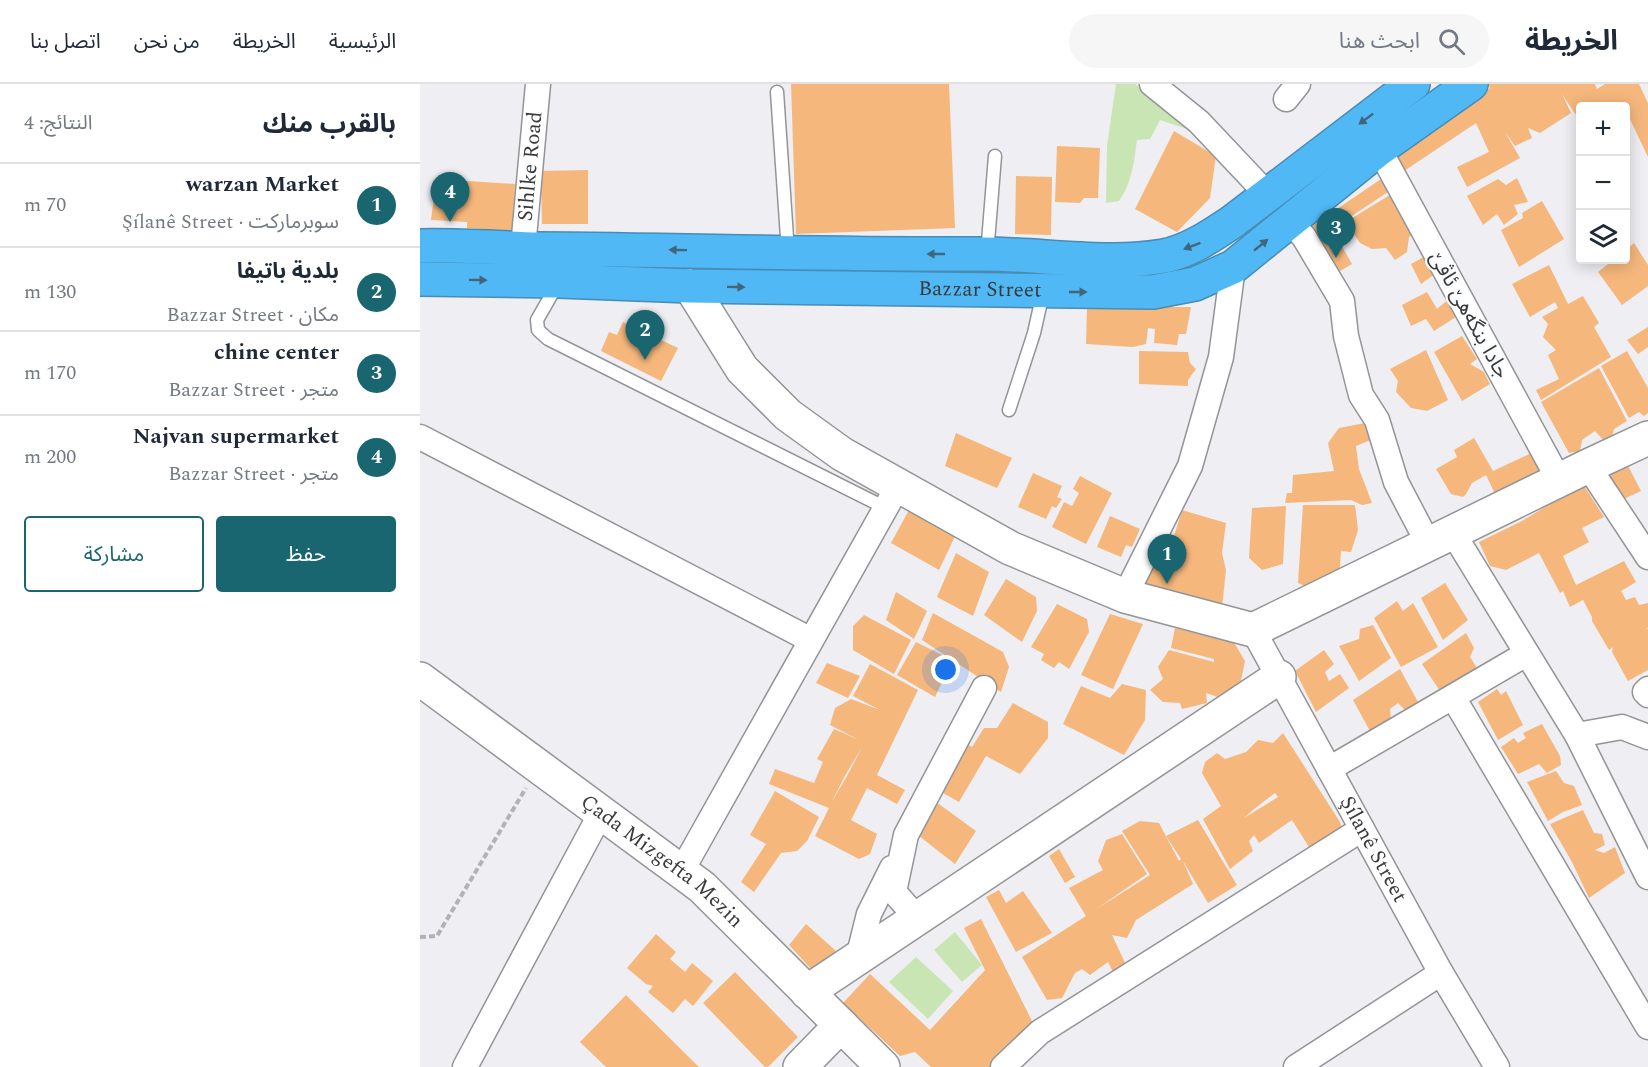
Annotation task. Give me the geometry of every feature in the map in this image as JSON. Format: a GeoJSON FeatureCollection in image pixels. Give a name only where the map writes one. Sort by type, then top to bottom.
{"type":"FeatureCollection","features":[{"type":"Feature","properties":{"kind":"highway","name":"Bazzar Street"},"geometry":{"type":"LineString","coordinates":[[420,246],[705,250],[788,254],[978,254],[1128,260],[1166,255],[1201,242],[1232,222],[1413,84]]}},
{"type":"Feature","properties":{"kind":"highway","name":"Bazzar Street"},"geometry":{"type":"LineString","coordinates":[[420,279],[1043,292],[1153,292],[1174,289],[1205,280],[1233,267],[1379,149],[1472,84]]}},
{"type":"Feature","properties":{"kind":"highway"},"geometry":{"type":"LineString","coordinates":[[968,291],[978,254]]}},
{"type":"Feature","properties":{"kind":"street","name":"Sihlke Road"},"geometry":{"type":"LineString","coordinates":[[523,248],[538,84]]}},
{"type":"Feature","properties":{"kind":"street"},"geometry":{"type":"LineString","coordinates":[[1152,84],[1199,122],[1267,194]]}},
{"type":"Feature","properties":{"kind":"street","name":"جادا بنگەهێ ئاڤێ"},"geometry":{"type":"LineString","coordinates":[[1379,149],[1559,480]]}},
{"type":"Feature","properties":{"kind":"street"},"geometry":{"type":"LineString","coordinates":[[1290,222],[1304,237],[1342,302],[1346,336],[1361,395],[1377,420],[1396,482],[1526,654],[1577,735],[1648,877]]}},
{"type":"Feature","properties":{"kind":"street"},"geometry":{"type":"LineString","coordinates":[[1125,596],[1190,466],[1221,357],[1233,267]]}},
{"type":"Feature","properties":{"kind":"street"},"geometry":{"type":"LineString","coordinates":[[690,286],[742,369],[788,415],[842,454],[892,497],[1125,596],[1253,630],[1648,438]]}},
{"type":"Feature","properties":{"kind":"street"},"geometry":{"type":"LineString","coordinates":[[420,437],[812,640]]}},
{"type":"Feature","properties":{"kind":"street"},"geometry":{"type":"LineString","coordinates":[[1588,466],[1648,556]]}},
{"type":"Feature","properties":{"kind":"street"},"geometry":{"type":"LineString","coordinates":[[681,872],[892,497]]}},
{"type":"Feature","properties":{"kind":"street","name":"Şílanê Street"},"geometry":{"type":"LineString","coordinates":[[1253,630],[1441,973],[1497,1067]]}},
{"type":"Feature","properties":{"kind":"street"},"geometry":{"type":"LineString","coordinates":[[1329,769],[1526,654]]}},
{"type":"Feature","properties":{"kind":"street"},"geometry":{"type":"LineString","coordinates":[[807,992],[1279,677]]}},
{"type":"Feature","properties":{"kind":"street","name":"Çada Mizgefta Mezin"},"geometry":{"type":"LineString","coordinates":[[420,680],[702,887],[883,1067]]}},
{"type":"Feature","properties":{"kind":"street"},"geometry":{"type":"LineString","coordinates":[[917,918],[894,892],[906,835],[984,688]]}},
{"type":"Feature","properties":{"kind":"street"},"geometry":{"type":"LineString","coordinates":[[1648,689],[1645,692],[1648,695]]}},
{"type":"Feature","properties":{"kind":"street"},"geometry":{"type":"LineString","coordinates":[[1454,697],[1648,1027]]}},
{"type":"Feature","properties":{"kind":"street"},"geometry":{"type":"LineString","coordinates":[[1577,735],[1622,727],[1648,737]]}},
{"type":"Feature","properties":{"kind":"street"},"geometry":{"type":"LineString","coordinates":[[465,1067],[601,813]]}},
{"type":"Feature","properties":{"kind":"street"},"geometry":{"type":"LineString","coordinates":[[1003,1067],[1040,1032],[1362,829]]}},
{"type":"Feature","properties":{"kind":"street"},"geometry":{"type":"LineString","coordinates":[[858,958],[869,914],[888,874],[902,855]]}},
{"type":"Feature","properties":{"kind":"street"},"geometry":{"type":"LineString","coordinates":[[1296,1067],[1441,973]]}},
{"type":"Feature","properties":{"kind":"street"},"geometry":{"type":"LineString","coordinates":[[800,1067],[841,1025]]}},
{"type":"Feature","properties":{"kind":"lane"},"geometry":{"type":"LineString","coordinates":[[777,92],[788,254]]}},
{"type":"Feature","properties":{"kind":"lane"},"geometry":{"type":"LineString","coordinates":[[978,254],[995,156]]}},
{"type":"Feature","properties":{"kind":"lane"},"geometry":{"type":"LineString","coordinates":[[559,281],[537,320],[538,330],[548,339],[892,497]]}},
{"type":"Feature","properties":{"kind":"lane"},"geometry":{"type":"LineString","coordinates":[[1009,410],[1034,333],[1043,292]]}},
{"type":"Feature","properties":{"kind":"path"},"geometry":{"type":"LineString","coordinates":[[420,937],[437,936],[538,766]]}},
{"type":"Feature","properties":{"kind":"green space"},"geometry":{"type":"Polygon","coordinates":[[[1116,84],[1135,84],[1168,108],[1190,130],[1160,120],[1150,139],[1137,140],[1130,180],[1119,201],[1106,203],[1107,146],[1116,84]]]}},
{"type":"Feature","properties":{"kind":"green space"},"geometry":{"type":"Polygon","coordinates":[[[955,932],[982,965],[962,982],[934,950],[955,932]]]}},
{"type":"Feature","properties":{"kind":"green space"},"geometry":{"type":"Polygon","coordinates":[[[916,957],[953,991],[928,1019],[889,982],[916,957]]]}},
{"type":"Feature","properties":{"kind":"building"},"geometry":{"type":"Polygon","coordinates":[[[791,84],[949,84],[955,228],[796,234],[791,84]]]}},
{"type":"Feature","properties":{"kind":"building"},"geometry":{"type":"Polygon","coordinates":[[[1488,84],[1595,84],[1597,89],[1605,84],[1639,84],[1648,103],[1648,157],[1630,119],[1630,102],[1576,102],[1576,115],[1562,94],[1571,113],[1540,133],[1528,128],[1532,138],[1515,146],[1505,132],[1520,158],[1467,187],[1457,167],[1489,152],[1476,123],[1404,171],[1394,153],[1490,88],[1488,84]]]}},
{"type":"Feature","properties":{"kind":"building"},"geometry":{"type":"Polygon","coordinates":[[[1174,131],[1216,156],[1210,198],[1177,232],[1135,209],[1174,131]]]}},
{"type":"Feature","properties":{"kind":"building"},"geometry":{"type":"Polygon","coordinates":[[[1057,146],[1100,148],[1098,198],[1084,198],[1080,203],[1055,202],[1057,146]]]}},
{"type":"Feature","properties":{"kind":"building"},"geometry":{"type":"Polygon","coordinates":[[[588,170],[588,224],[542,224],[541,171],[588,170]]]}},
{"type":"Feature","properties":{"kind":"building"},"geometry":{"type":"Polygon","coordinates":[[[1016,176],[1052,177],[1051,235],[1015,234],[1016,176]]]}},
{"type":"Feature","properties":{"kind":"building"},"geometry":{"type":"Polygon","coordinates":[[[1384,177],[1391,190],[1332,229],[1352,264],[1335,274],[1306,230],[1384,177]]]}},
{"type":"Feature","properties":{"kind":"building"},"geometry":{"type":"Polygon","coordinates":[[[1517,178],[1528,202],[1514,205],[1518,214],[1504,225],[1497,214],[1483,225],[1467,196],[1498,179],[1506,185],[1517,178]]]}},
{"type":"Feature","properties":{"kind":"building"},"geometry":{"type":"Polygon","coordinates":[[[436,179],[515,184],[512,231],[467,228],[467,222],[431,220],[436,179]]]}},
{"type":"Feature","properties":{"kind":"building"},"geometry":{"type":"Polygon","coordinates":[[[1393,193],[1417,232],[1409,237],[1407,252],[1395,260],[1386,248],[1372,249],[1360,243],[1346,222],[1393,193]]]}},
{"type":"Feature","properties":{"kind":"building"},"geometry":{"type":"Polygon","coordinates":[[[1542,201],[1564,239],[1519,267],[1501,230],[1523,218],[1522,213],[1542,201]]]}},
{"type":"Feature","properties":{"kind":"building"},"geometry":{"type":"Polygon","coordinates":[[[1634,243],[1648,265],[1648,286],[1622,305],[1598,272],[1608,264],[1630,264],[1630,246],[1634,243]]]}},
{"type":"Feature","properties":{"kind":"building"},"geometry":{"type":"Polygon","coordinates":[[[1429,254],[1439,271],[1421,284],[1411,264],[1429,254]]]}},
{"type":"Feature","properties":{"kind":"building"},"geometry":{"type":"Polygon","coordinates":[[[1549,265],[1568,304],[1583,296],[1599,323],[1594,327],[1611,357],[1541,400],[1536,390],[1559,379],[1548,355],[1556,350],[1543,337],[1548,324],[1542,317],[1558,308],[1555,302],[1530,317],[1512,284],[1549,265]]]}},
{"type":"Feature","properties":{"kind":"building"},"geometry":{"type":"Polygon","coordinates":[[[1427,292],[1437,309],[1449,299],[1459,315],[1434,331],[1426,319],[1411,326],[1402,305],[1427,292]]]}},
{"type":"Feature","properties":{"kind":"building"},"geometry":{"type":"Polygon","coordinates":[[[1170,300],[1173,307],[1191,307],[1186,334],[1179,334],[1177,345],[1154,343],[1155,329],[1148,328],[1146,344],[1133,347],[1086,344],[1087,308],[1150,305],[1170,300]]]}},
{"type":"Feature","properties":{"kind":"building"},"geometry":{"type":"Polygon","coordinates":[[[623,322],[678,348],[661,381],[601,351],[609,332],[617,335],[623,322]]]}},
{"type":"Feature","properties":{"kind":"building"},"geometry":{"type":"Polygon","coordinates":[[[1648,327],[1648,347],[1638,354],[1627,340],[1648,327]]]}},
{"type":"Feature","properties":{"kind":"building"},"geometry":{"type":"Polygon","coordinates":[[[1462,336],[1477,359],[1470,364],[1484,372],[1490,384],[1462,401],[1434,352],[1462,336]]]}},
{"type":"Feature","properties":{"kind":"building"},"geometry":{"type":"Polygon","coordinates":[[[1426,350],[1448,400],[1427,411],[1411,408],[1396,392],[1398,381],[1390,369],[1426,350]]]}},
{"type":"Feature","properties":{"kind":"building"},"geometry":{"type":"Polygon","coordinates":[[[1139,351],[1188,352],[1190,363],[1196,369],[1188,380],[1188,386],[1139,384],[1139,351]]]}},
{"type":"Feature","properties":{"kind":"building"},"geometry":{"type":"Polygon","coordinates":[[[1627,351],[1648,388],[1648,413],[1644,416],[1639,412],[1629,418],[1601,366],[1627,351]]]}},
{"type":"Feature","properties":{"kind":"building"},"geometry":{"type":"Polygon","coordinates":[[[1599,368],[1627,421],[1614,429],[1611,441],[1605,442],[1595,431],[1582,440],[1580,451],[1569,453],[1541,402],[1599,368]]]}},
{"type":"Feature","properties":{"kind":"building"},"geometry":{"type":"Polygon","coordinates":[[[1370,422],[1373,439],[1356,446],[1359,469],[1372,503],[1362,505],[1351,500],[1285,503],[1287,493],[1292,493],[1293,475],[1334,471],[1328,443],[1339,428],[1370,422]]]}},
{"type":"Feature","properties":{"kind":"building"},"geometry":{"type":"Polygon","coordinates":[[[956,433],[1012,458],[997,488],[945,466],[956,433]]]}},
{"type":"Feature","properties":{"kind":"building"},"geometry":{"type":"Polygon","coordinates":[[[1474,438],[1493,471],[1538,450],[1549,472],[1497,498],[1486,475],[1472,483],[1463,497],[1451,494],[1436,469],[1457,457],[1454,450],[1474,438]]]}},
{"type":"Feature","properties":{"kind":"building"},"geometry":{"type":"Polygon","coordinates":[[[1626,462],[1641,491],[1624,499],[1608,472],[1626,462]]]}},
{"type":"Feature","properties":{"kind":"building"},"geometry":{"type":"Polygon","coordinates":[[[1033,473],[1062,486],[1057,497],[1062,499],[1056,508],[1052,506],[1046,519],[1018,507],[1033,473]]]}},
{"type":"Feature","properties":{"kind":"building"},"geometry":{"type":"Polygon","coordinates":[[[1080,476],[1112,493],[1086,544],[1052,527],[1064,502],[1072,506],[1079,493],[1073,489],[1080,476]]]}},
{"type":"Feature","properties":{"kind":"building"},"geometry":{"type":"Polygon","coordinates":[[[1583,484],[1604,517],[1582,528],[1589,542],[1563,556],[1576,585],[1624,561],[1636,582],[1621,591],[1626,600],[1635,597],[1639,605],[1648,603],[1648,628],[1645,629],[1648,629],[1648,670],[1628,681],[1612,652],[1613,647],[1609,650],[1583,600],[1570,607],[1563,591],[1560,593],[1539,553],[1506,570],[1490,566],[1479,542],[1522,521],[1583,484]]]}},
{"type":"Feature","properties":{"kind":"building"},"geometry":{"type":"Polygon","coordinates":[[[1303,505],[1355,505],[1358,530],[1351,552],[1341,551],[1339,581],[1313,590],[1298,583],[1303,505]]]}},
{"type":"Feature","properties":{"kind":"building"},"geometry":{"type":"Polygon","coordinates":[[[1286,506],[1283,564],[1262,570],[1249,558],[1252,508],[1286,506]]]}},
{"type":"Feature","properties":{"kind":"building"},"geometry":{"type":"Polygon","coordinates":[[[909,510],[957,532],[939,570],[891,543],[909,510]]]}},
{"type":"Feature","properties":{"kind":"building"},"geometry":{"type":"Polygon","coordinates":[[[1182,510],[1226,523],[1222,553],[1226,570],[1222,608],[1144,589],[1156,549],[1169,553],[1182,510]]]}},
{"type":"Feature","properties":{"kind":"building"},"geometry":{"type":"Polygon","coordinates":[[[1110,516],[1140,529],[1132,547],[1126,545],[1121,557],[1097,547],[1110,516]]]}},
{"type":"Feature","properties":{"kind":"building"},"geometry":{"type":"Polygon","coordinates":[[[956,553],[989,572],[973,616],[937,597],[956,553]]]}},
{"type":"Feature","properties":{"kind":"building"},"geometry":{"type":"Polygon","coordinates":[[[1006,579],[1036,597],[1037,611],[1022,642],[984,615],[1006,579]]]}},
{"type":"Feature","properties":{"kind":"building"},"geometry":{"type":"Polygon","coordinates":[[[1445,583],[1468,620],[1443,640],[1421,598],[1445,583]]]}},
{"type":"Feature","properties":{"kind":"building"},"geometry":{"type":"Polygon","coordinates":[[[896,592],[927,611],[914,639],[886,620],[896,592]]]}},
{"type":"Feature","properties":{"kind":"building"},"geometry":{"type":"Polygon","coordinates":[[[1397,601],[1403,611],[1413,603],[1438,647],[1401,667],[1374,618],[1397,601]]]}},
{"type":"Feature","properties":{"kind":"building"},"geometry":{"type":"Polygon","coordinates":[[[1057,604],[1087,619],[1089,632],[1069,669],[1059,662],[1054,668],[1041,660],[1044,654],[1031,647],[1057,604]]]}},
{"type":"Feature","properties":{"kind":"building"},"geometry":{"type":"Polygon","coordinates":[[[933,613],[1003,652],[1009,667],[1001,692],[922,640],[933,613]]]}},
{"type":"Feature","properties":{"kind":"building"},"geometry":{"type":"Polygon","coordinates":[[[1110,614],[1143,624],[1113,689],[1081,675],[1110,614]]]}},
{"type":"Feature","properties":{"kind":"building"},"geometry":{"type":"Polygon","coordinates":[[[864,615],[911,640],[894,674],[853,650],[853,626],[864,615]]]}},
{"type":"Feature","properties":{"kind":"building"},"geometry":{"type":"Polygon","coordinates":[[[1373,625],[1391,658],[1359,681],[1339,646],[1359,639],[1360,629],[1373,625]]]}},
{"type":"Feature","properties":{"kind":"building"},"geometry":{"type":"Polygon","coordinates":[[[1175,628],[1219,639],[1220,636],[1232,639],[1245,661],[1240,685],[1227,700],[1206,693],[1207,703],[1182,709],[1180,703],[1163,702],[1150,690],[1163,679],[1158,667],[1169,650],[1214,662],[1214,659],[1171,648],[1175,628]]]}},
{"type":"Feature","properties":{"kind":"building"},"geometry":{"type":"Polygon","coordinates":[[[1466,633],[1474,648],[1470,657],[1477,668],[1440,691],[1422,664],[1466,633]]]}},
{"type":"Feature","properties":{"kind":"building"},"geometry":{"type":"Polygon","coordinates":[[[916,642],[942,655],[945,676],[935,697],[897,675],[916,642]]]}},
{"type":"Feature","properties":{"kind":"building"},"geometry":{"type":"Polygon","coordinates":[[[1324,650],[1334,664],[1325,672],[1329,681],[1340,674],[1349,688],[1316,712],[1295,671],[1324,650]]]}},
{"type":"Feature","properties":{"kind":"building"},"geometry":{"type":"Polygon","coordinates":[[[827,663],[860,676],[848,698],[816,683],[827,663]]]}},
{"type":"Feature","properties":{"kind":"building"},"geometry":{"type":"Polygon","coordinates":[[[870,664],[918,690],[877,775],[905,790],[897,804],[867,788],[851,820],[877,834],[870,854],[859,859],[815,836],[829,808],[769,784],[775,769],[814,783],[823,762],[817,759],[834,729],[859,740],[830,725],[835,708],[851,699],[880,710],[853,696],[870,664]],[[862,747],[831,803],[847,776],[862,747]]]}},
{"type":"Feature","properties":{"kind":"building"},"geometry":{"type":"Polygon","coordinates":[[[1400,669],[1418,702],[1405,710],[1398,703],[1390,709],[1391,720],[1370,731],[1353,700],[1400,669]]]}},
{"type":"Feature","properties":{"kind":"building"},"geometry":{"type":"Polygon","coordinates":[[[1122,684],[1146,690],[1145,720],[1124,755],[1063,724],[1081,686],[1110,698],[1122,684]]]}},
{"type":"Feature","properties":{"kind":"building"},"geometry":{"type":"Polygon","coordinates":[[[1497,689],[1501,695],[1506,691],[1523,725],[1498,740],[1478,702],[1497,689]]]}},
{"type":"Feature","properties":{"kind":"building"},"geometry":{"type":"Polygon","coordinates":[[[1013,703],[1048,722],[1048,738],[1020,774],[986,756],[959,802],[936,789],[962,741],[972,747],[984,728],[997,728],[1013,703]]]}},
{"type":"Feature","properties":{"kind":"building"},"geometry":{"type":"Polygon","coordinates":[[[1542,724],[1560,756],[1561,765],[1547,773],[1539,764],[1518,774],[1501,747],[1514,738],[1518,743],[1526,738],[1523,733],[1542,724]]]}},
{"type":"Feature","properties":{"kind":"building"},"geometry":{"type":"Polygon","coordinates":[[[1283,733],[1340,822],[1344,835],[1314,855],[1292,820],[1259,843],[1254,835],[1249,841],[1253,851],[1230,869],[1203,819],[1221,806],[1202,773],[1205,762],[1217,753],[1225,759],[1246,752],[1258,740],[1273,743],[1283,733]],[[1275,793],[1244,818],[1278,797],[1275,793]]]}},
{"type":"Feature","properties":{"kind":"building"},"geometry":{"type":"Polygon","coordinates":[[[1556,771],[1564,783],[1574,786],[1582,805],[1548,821],[1527,782],[1556,771]]]}},
{"type":"Feature","properties":{"kind":"building"},"geometry":{"type":"Polygon","coordinates":[[[775,791],[819,817],[807,841],[797,851],[781,853],[754,892],[741,882],[766,844],[750,835],[775,791]]]}},
{"type":"Feature","properties":{"kind":"building"},"geometry":{"type":"Polygon","coordinates":[[[932,799],[976,831],[955,864],[914,832],[932,799]]]}},
{"type":"Feature","properties":{"kind":"building"},"geometry":{"type":"Polygon","coordinates":[[[1583,810],[1594,833],[1602,834],[1605,845],[1595,850],[1604,853],[1615,847],[1625,873],[1589,898],[1550,824],[1583,810]]]}},
{"type":"Feature","properties":{"kind":"building"},"geometry":{"type":"Polygon","coordinates":[[[1198,820],[1237,885],[1208,903],[1183,861],[1193,884],[1136,920],[1127,938],[1112,935],[1127,967],[1114,974],[1108,962],[1090,975],[1082,969],[1075,973],[1062,998],[1047,1000],[1022,957],[1086,916],[1069,888],[1103,870],[1098,861],[1106,840],[1122,834],[1147,874],[1095,910],[1150,875],[1122,831],[1140,821],[1159,823],[1179,861],[1181,859],[1166,836],[1198,820]]]}},
{"type":"Feature","properties":{"kind":"building"},"geometry":{"type":"Polygon","coordinates":[[[1059,849],[1075,877],[1065,883],[1049,856],[1059,849]]]}},
{"type":"Feature","properties":{"kind":"building"},"geometry":{"type":"Polygon","coordinates":[[[999,890],[1006,903],[1023,891],[1052,933],[1016,952],[986,897],[999,890]]]}},
{"type":"Feature","properties":{"kind":"building"},"geometry":{"type":"Polygon","coordinates":[[[981,919],[1036,1029],[998,1067],[931,1067],[915,1052],[900,1056],[843,1003],[870,974],[930,1030],[985,970],[964,928],[981,919]]]}},
{"type":"Feature","properties":{"kind":"building"},"geometry":{"type":"Polygon","coordinates":[[[806,924],[837,952],[813,971],[789,945],[806,924]]]}},
{"type":"Feature","properties":{"kind":"building"},"geometry":{"type":"Polygon","coordinates":[[[656,934],[676,952],[670,959],[685,972],[692,963],[713,981],[693,1006],[685,999],[673,1013],[648,992],[653,986],[646,984],[627,968],[656,934]]]}},
{"type":"Feature","properties":{"kind":"building"},"geometry":{"type":"Polygon","coordinates":[[[735,972],[798,1037],[768,1067],[765,1067],[703,1003],[735,972]]]}},
{"type":"Feature","properties":{"kind":"building"},"geometry":{"type":"Polygon","coordinates":[[[626,995],[699,1067],[606,1067],[580,1042],[626,995]]]}},
{"type":"Feature","properties":{"kind":"place","name":"Najvan supermarket"},"geometry":{"type":"Point","coordinates":[450,222]}},
{"type":"Feature","properties":{"kind":"place","name":"chine center"},"geometry":{"type":"Point","coordinates":[1336,258]}},
{"type":"Feature","properties":{"kind":"place","name":"بلدية باتيفا"},"geometry":{"type":"Point","coordinates":[645,360]}},
{"type":"Feature","properties":{"kind":"place","name":"warzan Market"},"geometry":{"type":"Point","coordinates":[1167,584]}}]}
